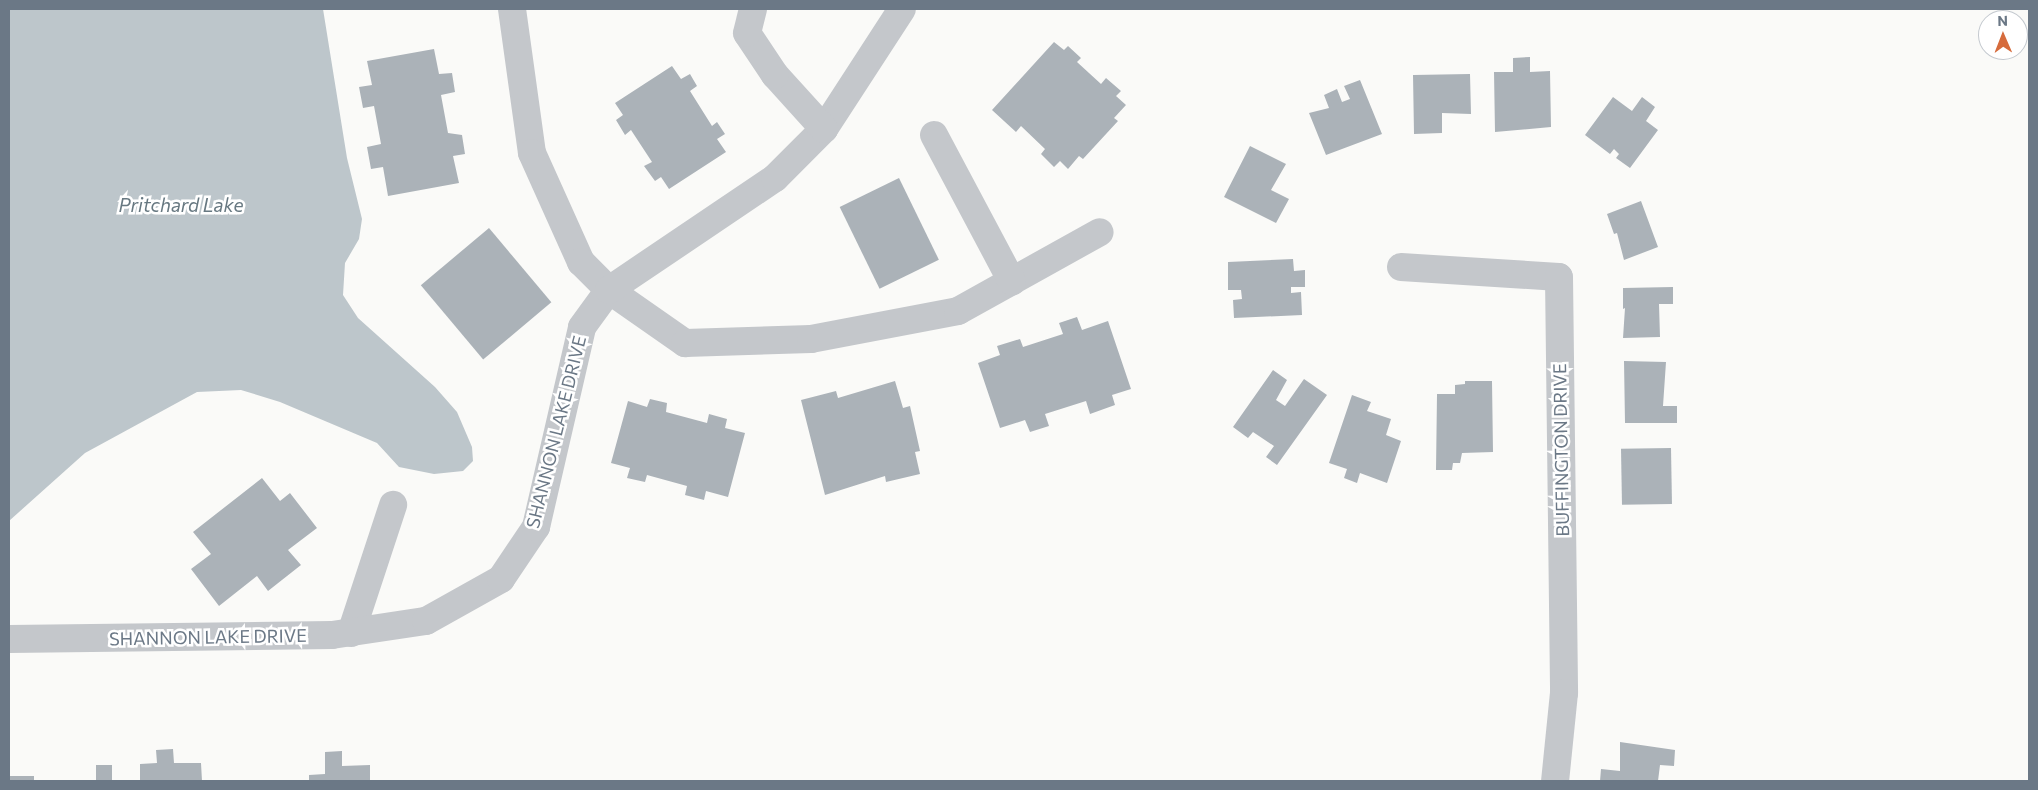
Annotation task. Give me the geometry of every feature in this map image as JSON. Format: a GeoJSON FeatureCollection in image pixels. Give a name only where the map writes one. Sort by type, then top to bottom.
{"type":"FeatureCollection","features":[{"type":"Feature","properties":{"kind":"street"},"geometry":{"type":"LineString","coordinates":[[512,9],[532,153],[581,262],[609,290],[685,343],[811,339],[958,311],[1100,232]]}},
{"type":"Feature","properties":{"kind":"street"},"geometry":{"type":"LineString","coordinates":[[752,9],[747,33],[775,75],[824,129]]}},
{"type":"Feature","properties":{"kind":"street","name":"SHANNON LAKE DRIVE"},"geometry":{"type":"LineString","coordinates":[[9,639],[332,636],[426,621],[501,579],[536,527],[582,327],[609,290],[776,178],[824,129],[902,9]]}},
{"type":"Feature","properties":{"kind":"street"},"geometry":{"type":"LineString","coordinates":[[934,135],[1012,282]]}},
{"type":"Feature","properties":{"kind":"street","name":"BUFFINGTON DRIVE"},"geometry":{"type":"LineString","coordinates":[[1401,267],[1559,277],[1564,693],[1555,781]]}},
{"type":"Feature","properties":{"kind":"street"},"geometry":{"type":"LineString","coordinates":[[351,633],[393,505]]}},
{"type":"Feature","properties":{"kind":"water","name":"Pritchard Lake"},"geometry":{"type":"Polygon","coordinates":[[[9,9],[323,9],[347,158],[362,219],[359,239],[345,263],[343,295],[358,318],[435,387],[457,412],[472,447],[473,461],[463,471],[434,474],[399,467],[377,443],[280,402],[241,390],[197,392],[85,453],[9,521],[9,9]]]}},
{"type":"Feature","properties":{"kind":"building"},"geometry":{"type":"Polygon","coordinates":[[[1054,42],[1064,50],[1068,46],[1081,58],[1077,62],[1101,84],[1106,78],[1121,91],[1116,96],[1126,105],[1114,118],[1118,121],[1083,159],[1079,156],[1068,169],[1060,161],[1054,167],[1041,154],[1045,149],[1021,126],[1016,132],[992,110],[1054,42]]]}},
{"type":"Feature","properties":{"kind":"building"},"geometry":{"type":"Polygon","coordinates":[[[434,49],[439,74],[452,73],[455,92],[441,95],[448,133],[462,135],[465,154],[453,156],[459,183],[388,196],[383,167],[371,169],[367,147],[381,144],[374,106],[363,108],[359,87],[372,85],[367,61],[434,49]]]}},
{"type":"Feature","properties":{"kind":"building"},"geometry":{"type":"Polygon","coordinates":[[[1530,57],[1530,72],[1550,71],[1551,127],[1495,132],[1494,72],[1513,72],[1513,58],[1530,57]]]}},
{"type":"Feature","properties":{"kind":"building"},"geometry":{"type":"Polygon","coordinates":[[[672,66],[681,79],[690,74],[697,86],[690,91],[712,126],[717,122],[725,134],[717,139],[726,152],[669,189],[661,177],[655,181],[644,166],[652,162],[631,130],[625,135],[616,120],[623,115],[615,103],[672,66]]]}},
{"type":"Feature","properties":{"kind":"building"},"geometry":{"type":"Polygon","coordinates":[[[1470,74],[1471,114],[1442,113],[1442,133],[1414,134],[1413,75],[1470,74]]]}},
{"type":"Feature","properties":{"kind":"building"},"geometry":{"type":"Polygon","coordinates":[[[1360,80],[1382,134],[1326,155],[1309,113],[1329,108],[1324,95],[1337,89],[1342,102],[1350,99],[1344,86],[1360,80]]]}},
{"type":"Feature","properties":{"kind":"building"},"geometry":{"type":"Polygon","coordinates":[[[1613,97],[1632,111],[1642,97],[1655,107],[1646,121],[1658,130],[1630,168],[1616,158],[1619,154],[1614,149],[1610,154],[1585,135],[1613,97]]]}},
{"type":"Feature","properties":{"kind":"building"},"geometry":{"type":"Polygon","coordinates":[[[1250,146],[1286,164],[1271,190],[1289,199],[1276,223],[1224,197],[1250,146]]]}},
{"type":"Feature","properties":{"kind":"building"},"geometry":{"type":"Polygon","coordinates":[[[899,178],[939,260],[880,289],[840,207],[899,178]]]}},
{"type":"Feature","properties":{"kind":"building"},"geometry":{"type":"Polygon","coordinates":[[[1641,201],[1658,247],[1624,260],[1617,233],[1614,234],[1607,214],[1641,201]]]}},
{"type":"Feature","properties":{"kind":"building"},"geometry":{"type":"Polygon","coordinates":[[[489,228],[551,302],[483,360],[421,285],[489,228]]]}},
{"type":"Feature","properties":{"kind":"building"},"geometry":{"type":"Polygon","coordinates":[[[1293,259],[1294,271],[1305,270],[1305,287],[1291,287],[1291,293],[1301,292],[1302,315],[1234,318],[1233,300],[1242,299],[1241,290],[1228,290],[1228,262],[1293,259]]]}},
{"type":"Feature","properties":{"kind":"building"},"geometry":{"type":"Polygon","coordinates":[[[1673,287],[1673,304],[1659,304],[1660,337],[1623,338],[1625,308],[1623,309],[1623,288],[1673,287]]]}},
{"type":"Feature","properties":{"kind":"building"},"geometry":{"type":"Polygon","coordinates":[[[1077,317],[1082,330],[1108,321],[1131,389],[1112,395],[1115,405],[1090,414],[1086,401],[1045,414],[1049,426],[1030,432],[1025,420],[1000,428],[978,363],[1000,355],[997,346],[1020,339],[1023,347],[1063,334],[1059,323],[1077,317]]]}},
{"type":"Feature","properties":{"kind":"building"},"geometry":{"type":"Polygon","coordinates":[[[1624,361],[1666,362],[1663,406],[1677,406],[1677,423],[1625,423],[1624,361]]]}},
{"type":"Feature","properties":{"kind":"building"},"geometry":{"type":"Polygon","coordinates":[[[1273,370],[1287,380],[1276,400],[1285,406],[1304,379],[1327,395],[1277,465],[1266,457],[1274,446],[1253,432],[1248,438],[1233,427],[1273,370]]]}},
{"type":"Feature","properties":{"kind":"building"},"geometry":{"type":"Polygon","coordinates":[[[895,381],[903,408],[910,406],[920,451],[915,452],[920,474],[886,482],[885,476],[825,495],[801,400],[836,391],[838,398],[895,381]]]}},
{"type":"Feature","properties":{"kind":"building"},"geometry":{"type":"Polygon","coordinates":[[[1465,381],[1492,381],[1493,452],[1462,453],[1460,463],[1453,463],[1452,470],[1436,470],[1437,394],[1455,394],[1455,385],[1465,384],[1465,381]]]}},
{"type":"Feature","properties":{"kind":"building"},"geometry":{"type":"Polygon","coordinates":[[[1352,395],[1371,402],[1367,411],[1391,419],[1386,435],[1401,441],[1387,483],[1360,473],[1357,483],[1344,478],[1347,469],[1329,463],[1352,395]]]}},
{"type":"Feature","properties":{"kind":"building"},"geometry":{"type":"Polygon","coordinates":[[[650,399],[667,403],[666,412],[707,423],[709,414],[727,419],[725,428],[745,433],[728,497],[706,491],[704,500],[685,495],[687,486],[647,475],[645,482],[627,478],[630,468],[611,463],[628,401],[647,407],[650,399]]]}},
{"type":"Feature","properties":{"kind":"building"},"geometry":{"type":"Polygon","coordinates":[[[1671,448],[1672,504],[1622,505],[1621,449],[1671,448]]]}},
{"type":"Feature","properties":{"kind":"building"},"geometry":{"type":"Polygon","coordinates":[[[262,478],[280,501],[290,493],[317,528],[288,550],[301,565],[268,591],[257,576],[219,606],[191,569],[211,554],[193,532],[262,478]]]}},
{"type":"Feature","properties":{"kind":"building"},"geometry":{"type":"Polygon","coordinates":[[[1620,742],[1675,750],[1674,766],[1660,765],[1658,781],[1600,781],[1601,769],[1620,771],[1620,742]]]}},
{"type":"Feature","properties":{"kind":"building"},"geometry":{"type":"Polygon","coordinates":[[[173,749],[174,763],[201,763],[202,781],[140,781],[140,764],[157,763],[156,750],[173,749]]]}},
{"type":"Feature","properties":{"kind":"building"},"geometry":{"type":"Polygon","coordinates":[[[342,751],[342,766],[370,765],[370,781],[309,781],[309,775],[325,774],[325,752],[342,751]]]}},
{"type":"Feature","properties":{"kind":"building"},"geometry":{"type":"Polygon","coordinates":[[[96,765],[112,765],[112,781],[96,781],[96,765]]]}},
{"type":"Feature","properties":{"kind":"building"},"geometry":{"type":"Polygon","coordinates":[[[9,776],[34,776],[34,781],[9,781],[9,776]]]}}]}
